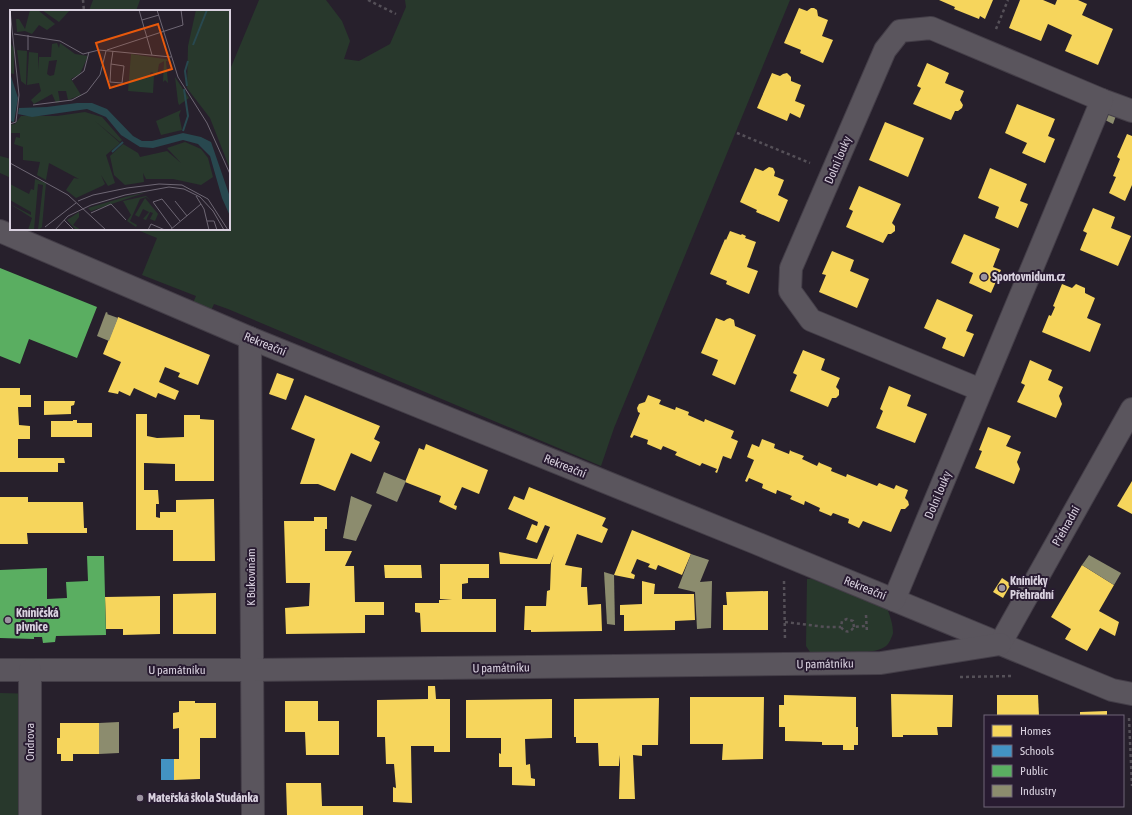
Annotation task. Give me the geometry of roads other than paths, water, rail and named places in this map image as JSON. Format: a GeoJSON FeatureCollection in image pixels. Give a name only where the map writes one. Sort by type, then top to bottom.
{"type":"FeatureCollection","features":[{"type":"Feature","properties":{"kind":"street","name":"Dolní louky"},"geometry":{"type":"LineString","coordinates":[[982,390],[811,320],[790,291],[791,268],[885,50],[900,31],[931,28],[1102,100],[1132,111]]}},
{"type":"Feature","properties":{"kind":"street","name":"Dolní louky"},"geometry":{"type":"LineString","coordinates":[[894,600],[1102,100]]}},
{"type":"Feature","properties":{"kind":"street","name":"Rekreační"},"geometry":{"type":"LineString","coordinates":[[0,231],[250,338],[1112,690],[1130,694]]}},
{"type":"Feature","properties":{"kind":"street","name":"K Bukovinám"},"geometry":{"type":"LineString","coordinates":[[250,338],[254,815]]}},
{"type":"Feature","properties":{"kind":"street","name":"Přehradní"},"geometry":{"type":"LineString","coordinates":[[1000,644],[1132,409]]}},
{"type":"Feature","properties":{"kind":"street","name":"U památníku"},"geometry":{"type":"LineString","coordinates":[[0,670],[253,670],[881,663],[1000,644]]}},
{"type":"Feature","properties":{"kind":"street","name":"Ondrova"},"geometry":{"type":"LineString","coordinates":[[30,670],[30,815]]}},
{"type":"Feature","properties":{"kind":"place","name":"Sportovnidum.cz"},"geometry":{"type":"Point","coordinates":[984,277]}},
{"type":"Feature","properties":{"kind":"place","name":"Kníničky Přehradní"},"geometry":{"type":"Point","coordinates":[1002,588]}},
{"type":"Feature","properties":{"kind":"place","name":"Kníničská pivnice"},"geometry":{"type":"Point","coordinates":[8,620]}},
{"type":"Feature","properties":{"kind":"place","name":"Mateřská škola Studánka"},"geometry":{"type":"Point","coordinates":[140,798]}}]}
